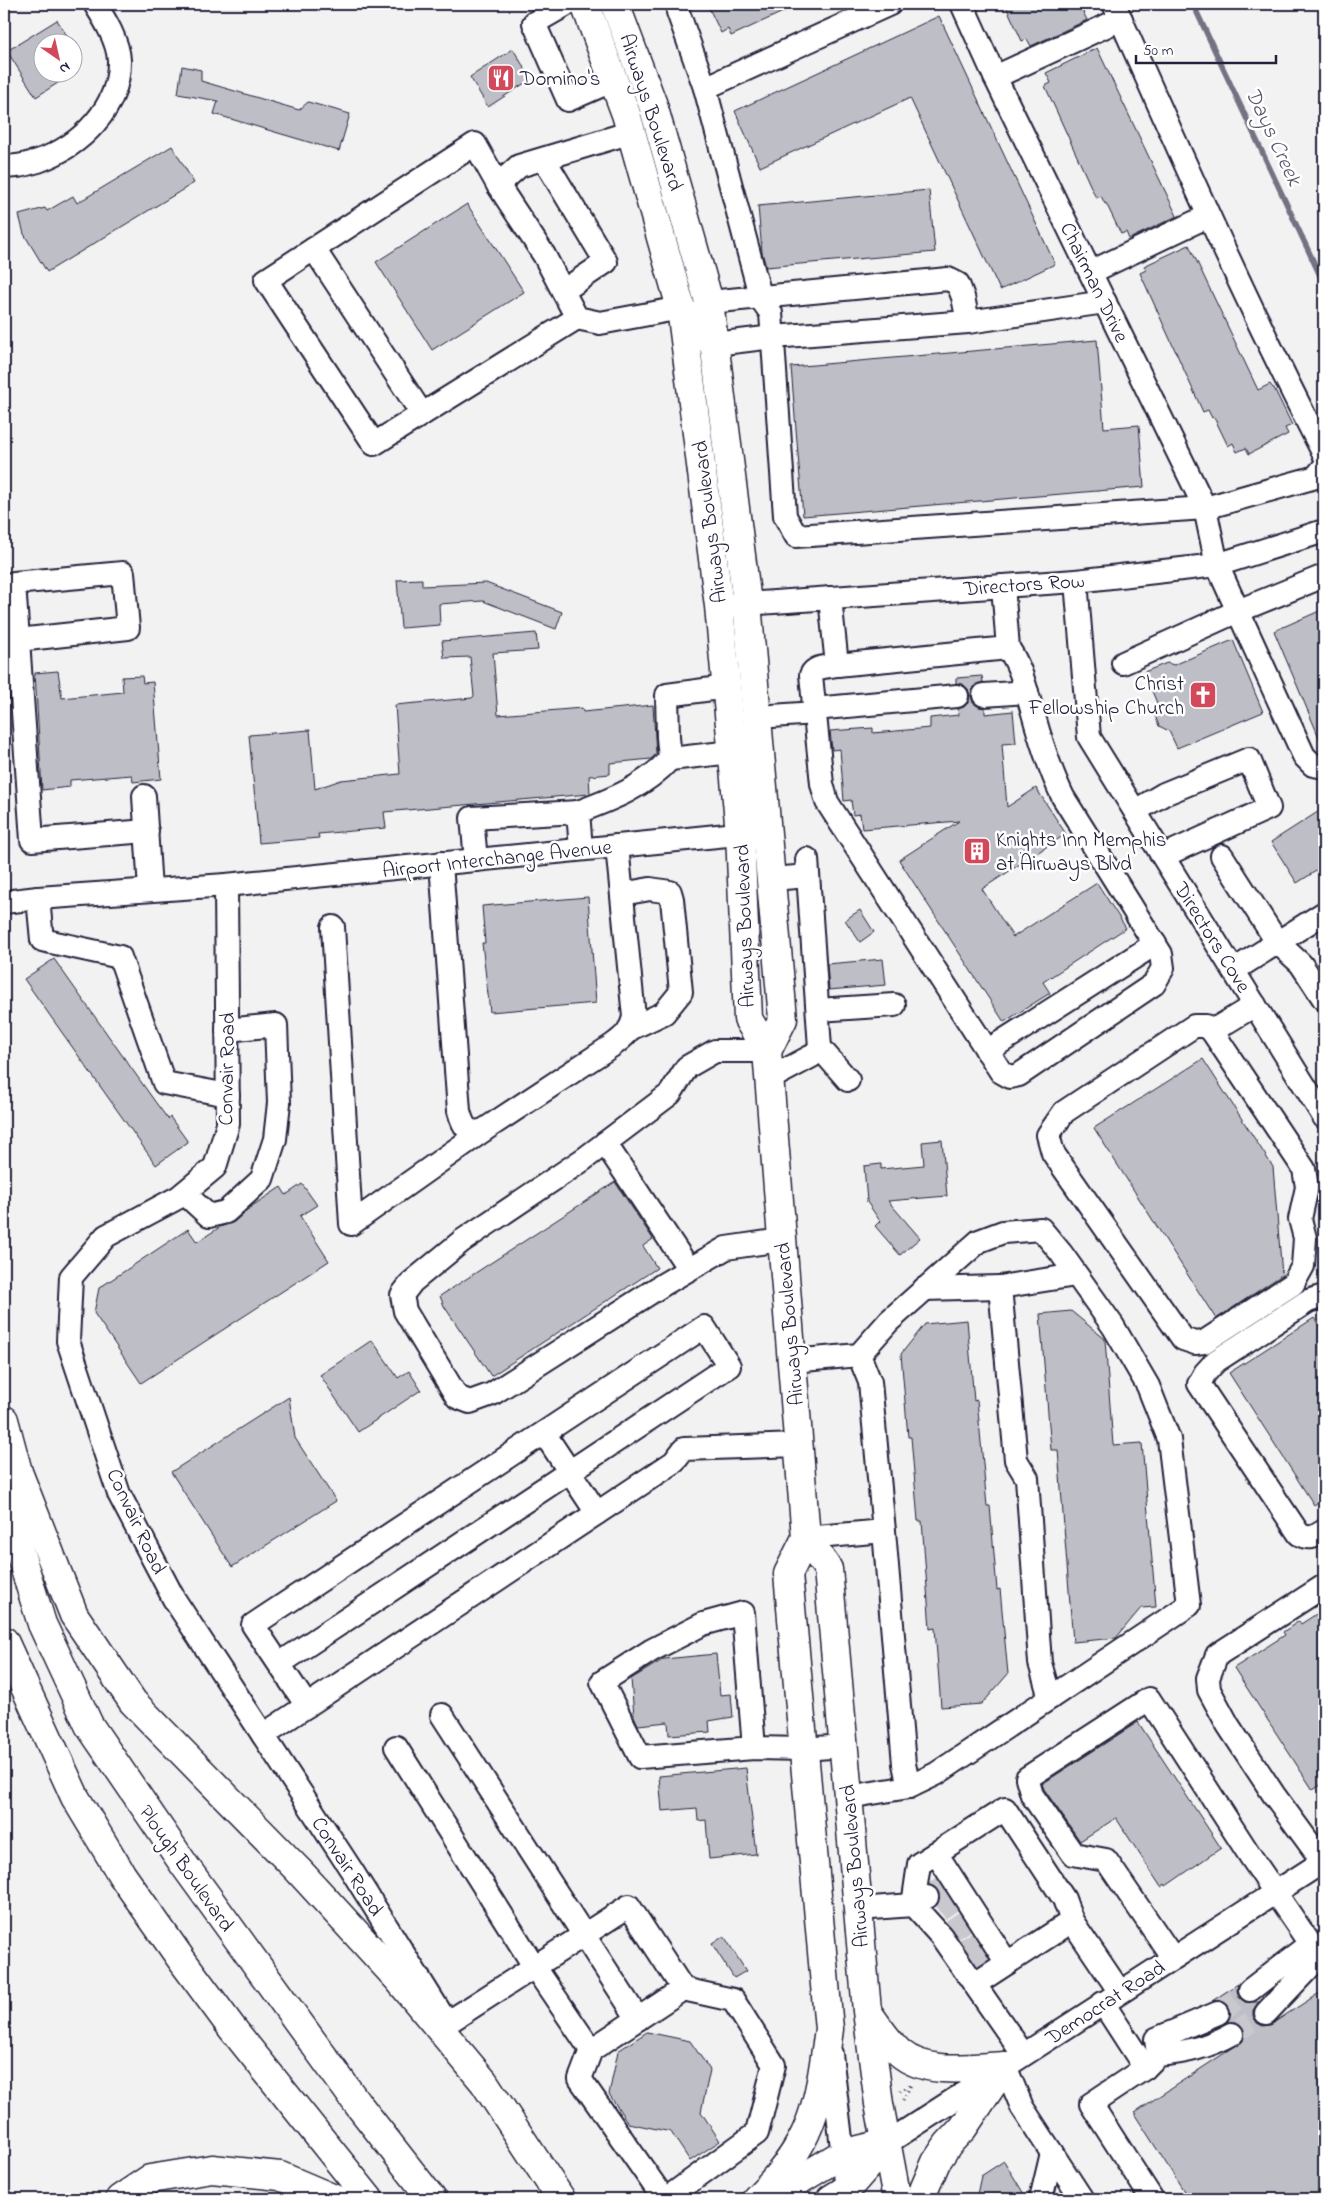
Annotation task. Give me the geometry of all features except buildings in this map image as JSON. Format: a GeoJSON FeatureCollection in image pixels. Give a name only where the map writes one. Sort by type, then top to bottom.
{"type":"FeatureCollection","features":[{"type":"Feature","properties":{"kind":"main road","name":"Airways Boulevard"},"geometry":{"type":"LineString","coordinates":[[585,4],[632,132],[683,320],[719,606],[740,833],[748,1019],[767,1051],[806,1538],[828,1569],[867,2011],[879,2104],[897,2199]]}},
{"type":"Feature","properties":{"kind":"main road","name":"Airways Boulevard"},"geometry":{"type":"LineString","coordinates":[[615,4],[653,105],[709,302],[747,603],[783,1019],[767,1051]]}},
{"type":"Feature","properties":{"kind":"main road"},"geometry":{"type":"LineString","coordinates":[[4,1420],[18,1472],[74,1614],[133,1702],[299,1871],[399,1980],[484,2082]]}},
{"type":"Feature","properties":{"kind":"main road","name":"Plough Boulevard"},"geometry":{"type":"LineString","coordinates":[[4,1502],[42,1624],[89,1725],[184,1866],[357,2102],[432,2199]]}},
{"type":"Feature","properties":{"kind":"main road","name":"Airways Boulevard"},"geometry":{"type":"LineString","coordinates":[[806,1538],[788,1574],[829,2029]]}},
{"type":"Feature","properties":{"kind":"main road"},"geometry":{"type":"LineString","coordinates":[[4,1641],[75,1797],[122,1875],[232,2028],[369,2199]]}},
{"type":"Feature","properties":{"kind":"main road"},"geometry":{"type":"LineString","coordinates":[[867,2011],[892,2046],[910,2060],[931,2066],[956,2068],[1014,2060]]}},
{"type":"Feature","properties":{"kind":"main road"},"geometry":{"type":"LineString","coordinates":[[756,2199],[789,2164],[808,2130],[816,2109],[829,2029]]}},
{"type":"Feature","properties":{"kind":"main road"},"geometry":{"type":"LineString","coordinates":[[920,2199],[936,2162],[948,2144],[963,2128],[1014,2060]]}},
{"type":"Feature","properties":{"kind":"main road","name":"Convair Road"},"geometry":{"type":"LineString","coordinates":[[484,2082],[561,2199]]}},
{"type":"Feature","properties":{"kind":"main road","name":"Democrat Road"},"geometry":{"type":"LineString","coordinates":[[768,2199],[842,2154],[887,2144]]}},
{"type":"Feature","properties":{"kind":"main road","name":"Democrat Road"},"geometry":{"type":"LineString","coordinates":[[842,2196],[887,2144]]}},
{"type":"Feature","properties":{"kind":"main road"},"geometry":{"type":"LineString","coordinates":[[120,2199],[150,2179],[212,2169],[280,2176],[334,2199]]}},
{"type":"Feature","properties":{"kind":"street"},"geometry":{"type":"LineString","coordinates":[[4,166],[28,164],[69,146],[94,124],[112,96],[118,77],[119,58],[108,26],[95,4]]}},
{"type":"Feature","properties":{"kind":"street"},"geometry":{"type":"LineString","coordinates":[[568,4],[534,23],[568,100],[614,80]]}},
{"type":"Feature","properties":{"kind":"street"},"geometry":{"type":"LineString","coordinates":[[705,88],[890,4]]}},
{"type":"Feature","properties":{"kind":"street","name":"Chairman Drive"},"geometry":{"type":"LineString","coordinates":[[962,4],[995,77],[1205,508],[1217,565],[1304,756],[1313,765],[1324,767]]}},
{"type":"Feature","properties":{"kind":"street"},"geometry":{"type":"LineString","coordinates":[[995,77],[1118,11],[1208,216],[1324,454]]}},
{"type":"Feature","properties":{"kind":"street"},"geometry":{"type":"LineString","coordinates":[[678,12],[705,88],[761,299],[771,313],[785,516],[796,536],[1205,508],[1316,477],[1324,467]]}},
{"type":"Feature","properties":{"kind":"street"},"geometry":{"type":"LineString","coordinates":[[498,184],[519,166],[632,132]]}},
{"type":"Feature","properties":{"kind":"street"},"geometry":{"type":"LineString","coordinates":[[577,318],[544,256],[475,144],[266,280],[374,444],[577,318],[600,323],[683,320],[709,302],[761,299],[948,278],[958,284],[963,297],[968,322]]}},
{"type":"Feature","properties":{"kind":"street"},"geometry":{"type":"LineString","coordinates":[[544,159],[606,262],[563,292]]}},
{"type":"Feature","properties":{"kind":"street"},"geometry":{"type":"LineString","coordinates":[[1090,272],[1208,216]]}},
{"type":"Feature","properties":{"kind":"street"},"geometry":{"type":"LineString","coordinates":[[314,249],[422,414]]}},
{"type":"Feature","properties":{"kind":"street"},"geometry":{"type":"LineString","coordinates":[[683,320],[714,344],[773,337],[968,322],[1105,302]]}},
{"type":"Feature","properties":{"kind":"street","name":"Directors Row"},"geometry":{"type":"LineString","coordinates":[[719,606],[1076,581],[1217,565],[1324,531]]}},
{"type":"Feature","properties":{"kind":"street"},"geometry":{"type":"LineString","coordinates":[[18,640],[128,628],[124,573],[14,583],[32,840],[146,831]]}},
{"type":"Feature","properties":{"kind":"street"},"geometry":{"type":"LineString","coordinates":[[1123,663],[1238,611],[1324,576]]}},
{"type":"Feature","properties":{"kind":"street","name":"Directors Cove"},"geometry":{"type":"LineString","coordinates":[[1076,581],[1089,737],[1324,1117]]}},
{"type":"Feature","properties":{"kind":"street"},"geometry":{"type":"LineString","coordinates":[[1003,586],[1008,648],[1016,659],[1052,775],[1063,797],[1161,954],[1163,968],[1154,984],[1019,1075],[1010,1078],[1001,1072],[827,802],[822,784],[811,675],[813,670],[837,665],[1008,648]]}},
{"type":"Feature","properties":{"kind":"street"},"geometry":{"type":"LineString","coordinates":[[830,598],[837,665]]}},
{"type":"Feature","properties":{"kind":"street"},"geometry":{"type":"LineString","coordinates":[[670,759],[667,695],[726,687]]}},
{"type":"Feature","properties":{"kind":"street"},"geometry":{"type":"LineString","coordinates":[[984,695],[1027,692]]}},
{"type":"Feature","properties":{"kind":"street"},"geometry":{"type":"LineString","coordinates":[[758,717],[957,696]]}},
{"type":"Feature","properties":{"kind":"street"},"geometry":{"type":"LineString","coordinates":[[476,860],[472,818],[578,812],[619,797],[659,771],[670,759],[732,752]]}},
{"type":"Feature","properties":{"kind":"street"},"geometry":{"type":"LineString","coordinates":[[1135,810],[1164,794],[1249,760],[1269,808],[1162,856]]}},
{"type":"Feature","properties":{"kind":"street"},"geometry":{"type":"LineString","coordinates":[[144,796],[150,890]]}},
{"type":"Feature","properties":{"kind":"street"},"geometry":{"type":"LineString","coordinates":[[578,812],[581,849]]}},
{"type":"Feature","properties":{"kind":"street","name":"Airport Interchange Avenue"},"geometry":{"type":"LineString","coordinates":[[226,885],[768,831]]}},
{"type":"Feature","properties":{"kind":"street"},"geometry":{"type":"LineString","coordinates":[[617,846],[634,1017],[632,1028]]}},
{"type":"Feature","properties":{"kind":"street"},"geometry":{"type":"LineString","coordinates":[[1222,856],[1277,942],[1301,964],[1324,999]]}},
{"type":"Feature","properties":{"kind":"street"},"geometry":{"type":"LineString","coordinates":[[441,863],[459,1111],[462,1123],[468,1130],[475,1132],[484,1130]]}},
{"type":"Feature","properties":{"kind":"street"},"geometry":{"type":"LineString","coordinates":[[772,879],[807,868],[820,1048],[848,1080]]}},
{"type":"Feature","properties":{"kind":"street"},"geometry":{"type":"LineString","coordinates":[[4,902],[226,885]]}},
{"type":"Feature","properties":{"kind":"street","name":"Convair Road"},"geometry":{"type":"LineString","coordinates":[[226,885],[228,1124],[215,1168],[184,1193],[106,1236],[71,1277],[68,1341],[119,1494],[174,1599],[352,1871],[484,2082]]}},
{"type":"Feature","properties":{"kind":"street"},"geometry":{"type":"LineString","coordinates":[[333,928],[351,1224],[484,1130],[613,1045],[632,1028],[664,1013],[681,992],[670,892],[650,890],[622,894]]}},
{"type":"Feature","properties":{"kind":"street"},"geometry":{"type":"LineString","coordinates":[[38,898],[42,940],[120,957],[164,1083],[228,1095]]}},
{"type":"Feature","properties":{"kind":"street"},"geometry":{"type":"LineString","coordinates":[[1234,970],[1324,912]]}},
{"type":"Feature","properties":{"kind":"street"},"geometry":{"type":"LineString","coordinates":[[988,1051],[1155,944]]}},
{"type":"Feature","properties":{"kind":"street"},"geometry":{"type":"LineString","coordinates":[[818,1010],[894,1004]]}},
{"type":"Feature","properties":{"kind":"street"},"geometry":{"type":"LineString","coordinates":[[1212,1031],[1255,1005]]}},
{"type":"Feature","properties":{"kind":"street"},"geometry":{"type":"LineString","coordinates":[[184,1193],[209,1216],[226,1212],[262,1179],[276,1139],[279,1103],[276,1025],[227,1030]]}},
{"type":"Feature","properties":{"kind":"street"},"geometry":{"type":"LineString","coordinates":[[1194,1026],[1206,1026],[1212,1031],[1304,1169],[1307,1187],[1300,1219],[1314,1238],[1303,1266],[1293,1284],[1204,1342],[1195,1343],[1183,1339],[1054,1153],[1048,1135],[1064,1112],[1194,1026]]}},
{"type":"Feature","properties":{"kind":"street"},"geometry":{"type":"LineString","coordinates":[[769,1078],[812,1056],[820,1048]]}},
{"type":"Feature","properties":{"kind":"street"},"geometry":{"type":"LineString","coordinates":[[767,1051],[715,1051],[687,1067],[670,1094],[605,1143],[462,1241],[412,1282],[402,1295],[405,1311],[457,1397],[470,1402],[492,1394],[726,1248],[782,1240]]}},
{"type":"Feature","properties":{"kind":"street"},"geometry":{"type":"LineString","coordinates":[[605,1143],[690,1270]]}},
{"type":"Feature","properties":{"kind":"street"},"geometry":{"type":"LineString","coordinates":[[792,1361],[859,1355],[889,1320],[979,1241],[1003,1232],[1041,1229],[1113,1326],[1148,1386],[1169,1439],[1189,1605],[936,1774],[909,1787],[848,1797]]}},
{"type":"Feature","properties":{"kind":"street"},"geometry":{"type":"LineString","coordinates":[[924,1289],[1000,1287],[1076,1274]]}},
{"type":"Feature","properties":{"kind":"street"},"geometry":{"type":"LineString","coordinates":[[1000,1287],[1016,1460],[1026,1478],[1040,1663],[1050,1698]]}},
{"type":"Feature","properties":{"kind":"street"},"geometry":{"type":"LineString","coordinates":[[1324,1296],[1308,1301],[1216,1361],[1205,1373],[1199,1384],[1299,1534],[1307,1538],[1313,1538],[1324,1531]]}},
{"type":"Feature","properties":{"kind":"street"},"geometry":{"type":"LineString","coordinates":[[279,1664],[730,1366],[704,1327],[253,1625],[279,1664],[307,1706]]}},
{"type":"Feature","properties":{"kind":"street"},"geometry":{"type":"LineString","coordinates":[[859,1355],[870,1382],[904,1764],[909,1787]]}},
{"type":"Feature","properties":{"kind":"street"},"geometry":{"type":"LineString","coordinates":[[544,1433],[597,1513]]}},
{"type":"Feature","properties":{"kind":"street"},"geometry":{"type":"LineString","coordinates":[[263,1735],[674,1462],[684,1450],[798,1445]]}},
{"type":"Feature","properties":{"kind":"street"},"geometry":{"type":"LineString","coordinates":[[806,1538],[884,1531]]}},
{"type":"Feature","properties":{"kind":"street"},"geometry":{"type":"LineString","coordinates":[[1323,1861],[1274,1795],[1228,1725],[1209,1690],[1208,1678],[1216,1655],[1324,1586]]}},
{"type":"Feature","properties":{"kind":"street"},"geometry":{"type":"LineString","coordinates":[[754,1748],[743,1613],[703,1624],[652,1650],[602,1682],[640,1757],[754,1748],[803,1749],[844,1746]]}},
{"type":"Feature","properties":{"kind":"street"},"geometry":{"type":"LineString","coordinates":[[1173,1958],[1106,1860],[1073,1854],[1032,1796],[1026,1778],[1149,1699],[1274,1893],[1321,1956]]}},
{"type":"Feature","properties":{"kind":"street"},"geometry":{"type":"LineString","coordinates":[[442,1715],[638,2018]]}},
{"type":"Feature","properties":{"kind":"street"},"geometry":{"type":"LineString","coordinates":[[396,1747],[534,1966],[591,2050]]}},
{"type":"Feature","properties":{"kind":"street"},"geometry":{"type":"LineString","coordinates":[[1082,2199],[1022,2107],[1014,2060],[979,1956],[940,1899],[919,1864],[1005,1809],[1064,1900],[1072,1921],[1111,1997],[1152,2061]]}},
{"type":"Feature","properties":{"kind":"street"},"geometry":{"type":"LineString","coordinates":[[936,1853],[940,1899],[979,1956]]}},
{"type":"Feature","properties":{"kind":"street","name":"Democrat Road"},"geometry":{"type":"LineString","coordinates":[[887,2144],[1323,1861]]}},
{"type":"Feature","properties":{"kind":"street"},"geometry":{"type":"LineString","coordinates":[[858,1909],[940,1899]]}},
{"type":"Feature","properties":{"kind":"street"},"geometry":{"type":"LineString","coordinates":[[447,2023],[629,1906],[683,1989],[733,2000],[774,2065],[757,2133],[665,2199],[580,2079],[591,2050],[683,1989]]}},
{"type":"Feature","properties":{"kind":"street"},"geometry":{"type":"LineString","coordinates":[[979,1956],[1072,1921]]}},
{"type":"Feature","properties":{"kind":"street"},"geometry":{"type":"LineString","coordinates":[[1250,1990],[1302,1950],[1321,1956]]}},
{"type":"Feature","properties":{"kind":"street"},"geometry":{"type":"LineString","coordinates":[[1266,2013],[1321,1956]]}},
{"type":"Feature","properties":{"kind":"street"},"geometry":{"type":"LineString","coordinates":[[1152,2061],[1156,2039],[1218,2013]]}},
{"type":"Feature","properties":{"kind":"street","name":"Airways Boulevard"},"geometry":{"type":"LineString","coordinates":[[829,2029],[842,2154],[842,2196]]}},
{"type":"Feature","properties":{"kind":"street"},"geometry":{"type":"LineString","coordinates":[[1152,2199],[1091,2104],[1152,2061],[1215,2044],[1232,2034]]}},
{"type":"Feature","properties":{"kind":"street"},"geometry":{"type":"LineString","coordinates":[[1041,2199],[1052,2153]]}},
{"type":"Feature","properties":{"kind":"path"},"geometry":{"type":"LineString","coordinates":[[903,2100],[912,2084]]}},
{"type":"Feature","properties":{"kind":"waterway","name":"Days Creek"},"geometry":{"type":"LineString","coordinates":[[1193,4],[1324,284]]}},
{"type":"Feature","properties":{"kind":"tunnel"},"geometry":{"type":"LineString","coordinates":[[929,1896],[946,1885]]}},
{"type":"Feature","properties":{"kind":"tunnel"},"geometry":{"type":"LineString","coordinates":[[939,1910],[955,1899]]}},
{"type":"Feature","properties":{"kind":"tunnel"},"geometry":{"type":"LineString","coordinates":[[952,1930],[968,1919]]}},
{"type":"Feature","properties":{"kind":"tunnel"},"geometry":{"type":"LineString","coordinates":[[965,1949],[981,1939]]}},
{"type":"Feature","properties":{"kind":"tunnel"},"geometry":{"type":"LineString","coordinates":[[974,1964],[990,1954]]}},
{"type":"Feature","properties":{"kind":"tunnel"},"geometry":{"type":"LineString","coordinates":[[1218,2013],[1250,1990]]}},
{"type":"Feature","properties":{"kind":"tunnel"},"geometry":{"type":"LineString","coordinates":[[1232,2034],[1266,2013]]}},
{"type":"Feature","properties":{"kind":"place","name":"Domino's"},"geometry":{"type":"Point","coordinates":[501,78]}},
{"type":"Feature","properties":{"kind":"place","name":"Christ Fellowship Church"},"geometry":{"type":"Point","coordinates":[1203,695]}},
{"type":"Feature","properties":{"kind":"place","name":"Knights Inn Memphis at Airways Blvd"},"geometry":{"type":"Point","coordinates":[977,851]}}]}
